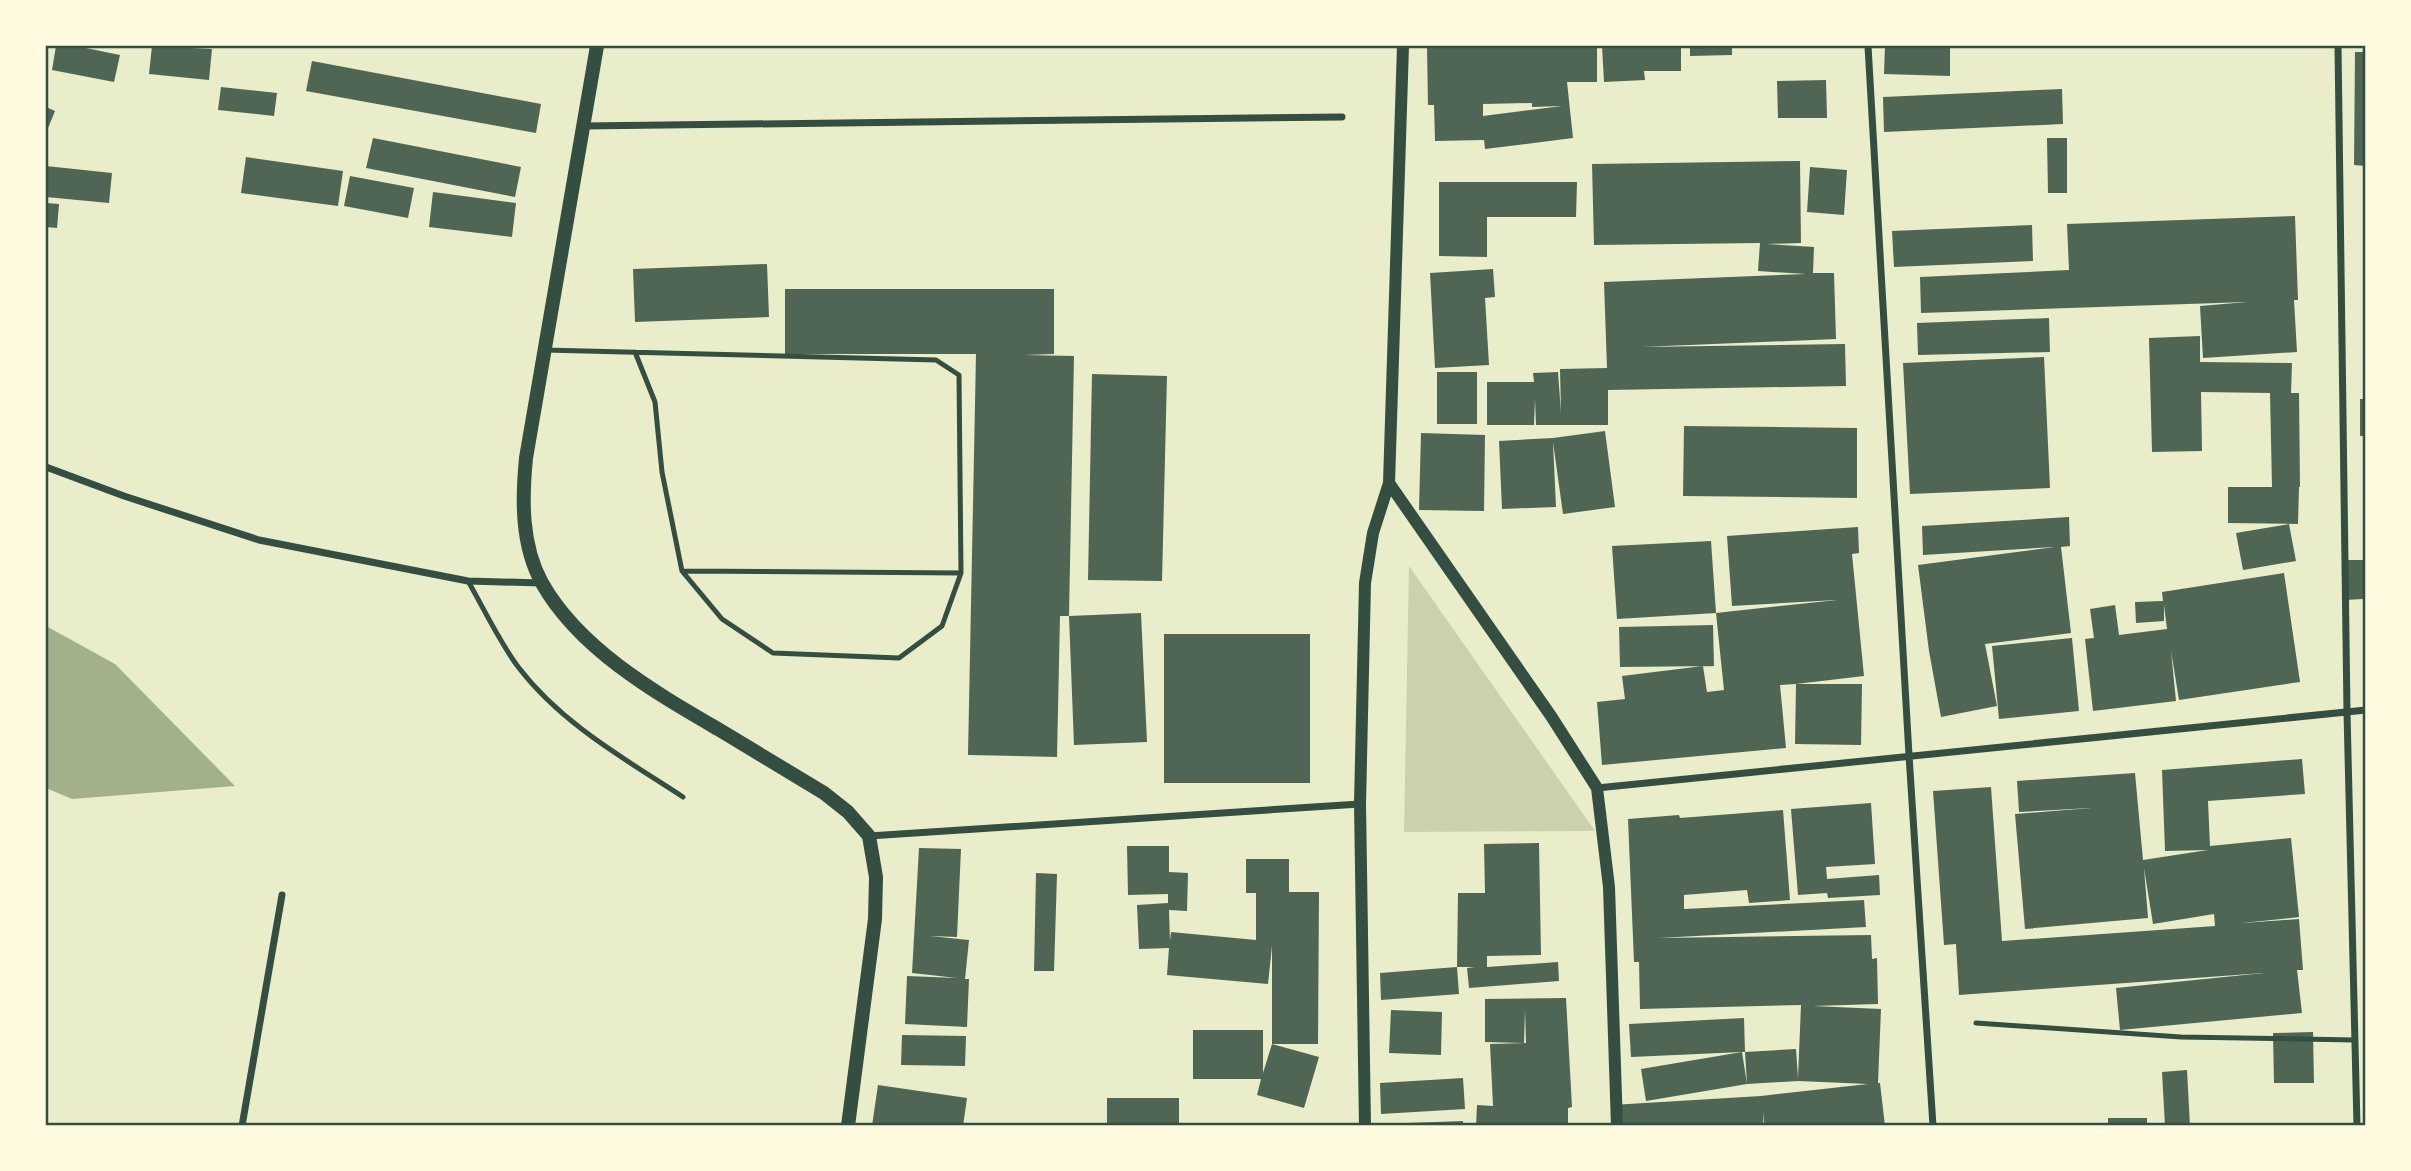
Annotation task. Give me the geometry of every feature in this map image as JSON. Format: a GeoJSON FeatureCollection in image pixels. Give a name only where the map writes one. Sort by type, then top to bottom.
{"type":"FeatureCollection","features":[{"type":"Feature","properties":{"kind":"main road"},"geometry":{"type":"LineString","coordinates":[[597,46],[526,458],[523,497],[527,540],[542,583],[569,619],[603,653],[655,692],[824,793],[848,812],[869,836],[876,877],[875,919],[848,1125]]}},
{"type":"Feature","properties":{"kind":"street"},"geometry":{"type":"LineString","coordinates":[[1365,1125],[1360,804],[1365,583],[1373,533],[1390,483],[1403,46]]}},
{"type":"Feature","properties":{"kind":"street"},"geometry":{"type":"LineString","coordinates":[[1868,46],[1933,1125]]}},
{"type":"Feature","properties":{"kind":"street"},"geometry":{"type":"LineString","coordinates":[[2338,46],[2347,712],[2357,1125]]}},
{"type":"Feature","properties":{"kind":"street"},"geometry":{"type":"LineString","coordinates":[[583,126],[1342,117]]}},
{"type":"Feature","properties":{"kind":"street"},"geometry":{"type":"LineString","coordinates":[[46,467],[124,496],[259,540],[468,581],[542,583]]}},
{"type":"Feature","properties":{"kind":"street"},"geometry":{"type":"LineString","coordinates":[[1390,483],[1551,716],[1597,788],[1609,887],[1617,1125]]}},
{"type":"Feature","properties":{"kind":"street"},"geometry":{"type":"LineString","coordinates":[[1597,788],[2365,710]]}},
{"type":"Feature","properties":{"kind":"street"},"geometry":{"type":"LineString","coordinates":[[869,836],[1360,804]]}},
{"type":"Feature","properties":{"kind":"street"},"geometry":{"type":"LineString","coordinates":[[242,1125],[282,895]]}},
{"type":"Feature","properties":{"kind":"lane"},"geometry":{"type":"LineString","coordinates":[[545,350],[635,352],[936,360],[959,375],[961,573],[942,626],[899,657],[774,653],[722,619],[682,571],[662,472],[655,402],[635,352]]}},
{"type":"Feature","properties":{"kind":"lane"},"geometry":{"type":"LineString","coordinates":[[682,571],[961,573]]}},
{"type":"Feature","properties":{"kind":"lane"},"geometry":{"type":"LineString","coordinates":[[468,581],[519,668],[551,702],[584,731],[682,797]]}},
{"type":"Feature","properties":{"kind":"lane"},"geometry":{"type":"LineString","coordinates":[[1976,1023],[2181,1037],[2355,1040]]}},
{"type":"Feature","properties":{"kind":"shaded area"},"geometry":{"type":"Polygon","coordinates":[[[1409,566],[1595,831],[1404,832],[1409,566]]]}},
{"type":"Feature","properties":{"kind":"shaded area"},"geometry":{"type":"Polygon","coordinates":[[[46,626],[115,664],[235,786],[72,799],[46,788],[46,626]]]}},
{"type":"Feature","properties":{"kind":"building"},"geometry":{"type":"Polygon","coordinates":[[[56,46],[76,46],[120,55],[114,82],[52,70],[56,46]]]}},
{"type":"Feature","properties":{"kind":"building"},"geometry":{"type":"Polygon","coordinates":[[[152,46],[212,49],[209,80],[149,74],[152,46]]]}},
{"type":"Feature","properties":{"kind":"building"},"geometry":{"type":"Polygon","coordinates":[[[1427,46],[1597,46],[1597,82],[1567,82],[1573,138],[1485,149],[1484,140],[1435,141],[1434,105],[1428,105],[1427,46]],[[1532,103],[1483,104],[1483,116],[1562,106],[1532,107],[1532,103]]]}},
{"type":"Feature","properties":{"kind":"building"},"geometry":{"type":"Polygon","coordinates":[[[1602,46],[1681,46],[1681,71],[1644,71],[1645,80],[1604,82],[1602,46]]]}},
{"type":"Feature","properties":{"kind":"building"},"geometry":{"type":"Polygon","coordinates":[[[1690,46],[1732,46],[1732,55],[1690,56],[1690,46]]]}},
{"type":"Feature","properties":{"kind":"building"},"geometry":{"type":"Polygon","coordinates":[[[1885,46],[1950,46],[1950,76],[1884,74],[1885,46]]]}},
{"type":"Feature","properties":{"kind":"building"},"geometry":{"type":"Polygon","coordinates":[[[2355,52],[2366,52],[2366,166],[2354,165],[2355,52]]]}},
{"type":"Feature","properties":{"kind":"building"},"geometry":{"type":"Polygon","coordinates":[[[312,61],[541,104],[536,133],[306,91],[312,61]]]}},
{"type":"Feature","properties":{"kind":"building"},"geometry":{"type":"Polygon","coordinates":[[[1826,80],[1827,118],[1778,118],[1777,81],[1826,80]]]}},
{"type":"Feature","properties":{"kind":"building"},"geometry":{"type":"Polygon","coordinates":[[[221,87],[277,93],[274,116],[218,110],[221,87]]]}},
{"type":"Feature","properties":{"kind":"building"},"geometry":{"type":"Polygon","coordinates":[[[2062,89],[2063,124],[1884,132],[1883,97],[2062,89]]]}},
{"type":"Feature","properties":{"kind":"building"},"geometry":{"type":"Polygon","coordinates":[[[46,107],[55,111],[46,133],[46,107]]]}},
{"type":"Feature","properties":{"kind":"building"},"geometry":{"type":"Polygon","coordinates":[[[373,138],[521,167],[515,197],[366,168],[373,138]]]}},
{"type":"Feature","properties":{"kind":"building"},"geometry":{"type":"Polygon","coordinates":[[[2047,138],[2067,138],[2067,193],[2048,193],[2047,138]]]}},
{"type":"Feature","properties":{"kind":"building"},"geometry":{"type":"Polygon","coordinates":[[[246,157],[343,171],[338,206],[241,193],[246,157]]]}},
{"type":"Feature","properties":{"kind":"building"},"geometry":{"type":"Polygon","coordinates":[[[1800,161],[1801,243],[1767,244],[1814,247],[1813,273],[1834,273],[1836,339],[1641,347],[1845,344],[1846,386],[1608,390],[1608,425],[1536,425],[1535,399],[1534,425],[1487,425],[1487,382],[1534,382],[1533,373],[1558,372],[1561,413],[1560,369],[1607,368],[1604,282],[1806,274],[1758,271],[1760,243],[1594,245],[1592,164],[1800,161]]]}},
{"type":"Feature","properties":{"kind":"building"},"geometry":{"type":"Polygon","coordinates":[[[46,166],[112,173],[109,203],[46,197],[46,166]]]}},
{"type":"Feature","properties":{"kind":"building"},"geometry":{"type":"Polygon","coordinates":[[[1810,167],[1847,170],[1844,215],[1807,212],[1810,167]]]}},
{"type":"Feature","properties":{"kind":"building"},"geometry":{"type":"Polygon","coordinates":[[[350,176],[414,188],[408,218],[344,206],[350,176]]]}},
{"type":"Feature","properties":{"kind":"building"},"geometry":{"type":"Polygon","coordinates":[[[1439,182],[1577,182],[1576,217],[1487,217],[1487,257],[1439,256],[1439,182]]]}},
{"type":"Feature","properties":{"kind":"building"},"geometry":{"type":"Polygon","coordinates":[[[433,192],[516,203],[512,237],[429,227],[433,192]]]}},
{"type":"Feature","properties":{"kind":"building"},"geometry":{"type":"Polygon","coordinates":[[[46,203],[59,204],[57,228],[46,227],[46,203]]]}},
{"type":"Feature","properties":{"kind":"building"},"geometry":{"type":"Polygon","coordinates":[[[2295,216],[2298,300],[2294,300],[2297,352],[2203,358],[2200,306],[2247,302],[1921,313],[1920,277],[2069,270],[2067,224],[2295,216]]]}},
{"type":"Feature","properties":{"kind":"building"},"geometry":{"type":"Polygon","coordinates":[[[2032,225],[2033,261],[1894,267],[1892,231],[2032,225]]]}},
{"type":"Feature","properties":{"kind":"building"},"geometry":{"type":"Polygon","coordinates":[[[767,264],[769,317],[635,322],[633,269],[767,264]]]}},
{"type":"Feature","properties":{"kind":"building"},"geometry":{"type":"Polygon","coordinates":[[[1493,269],[1495,297],[1485,298],[1489,365],[1435,368],[1430,273],[1493,269]]]}},
{"type":"Feature","properties":{"kind":"building"},"geometry":{"type":"Polygon","coordinates":[[[785,289],[1054,289],[1054,354],[1024,355],[1074,356],[1069,616],[1060,616],[1057,757],[968,755],[976,354],[785,354],[785,289]]]}},
{"type":"Feature","properties":{"kind":"building"},"geometry":{"type":"Polygon","coordinates":[[[2049,318],[2050,352],[1918,355],[1917,323],[2049,318]]]}},
{"type":"Feature","properties":{"kind":"building"},"geometry":{"type":"Polygon","coordinates":[[[2200,336],[2200,362],[2292,363],[2291,393],[2299,393],[2298,524],[2228,523],[2228,487],[2272,487],[2270,393],[2201,392],[2202,451],[2152,452],[2149,338],[2200,336]]]}},
{"type":"Feature","properties":{"kind":"building"},"geometry":{"type":"Polygon","coordinates":[[[2044,357],[2050,488],[1910,494],[1903,363],[2044,357]]]}},
{"type":"Feature","properties":{"kind":"building"},"geometry":{"type":"Polygon","coordinates":[[[1437,372],[1477,372],[1477,424],[1437,424],[1437,372]]]}},
{"type":"Feature","properties":{"kind":"building"},"geometry":{"type":"Polygon","coordinates":[[[1092,374],[1167,376],[1162,581],[1088,580],[1092,374]]]}},
{"type":"Feature","properties":{"kind":"building"},"geometry":{"type":"Polygon","coordinates":[[[2360,399],[2366,399],[2366,436],[2360,436],[2360,399]]]}},
{"type":"Feature","properties":{"kind":"building"},"geometry":{"type":"Polygon","coordinates":[[[1684,426],[1857,428],[1857,498],[1683,496],[1684,426]]]}},
{"type":"Feature","properties":{"kind":"building"},"geometry":{"type":"Polygon","coordinates":[[[1605,431],[1615,507],[1563,514],[1553,442],[1556,507],[1502,509],[1499,441],[1605,431]]]}},
{"type":"Feature","properties":{"kind":"building"},"geometry":{"type":"Polygon","coordinates":[[[1421,433],[1485,435],[1484,511],[1419,510],[1421,433]]]}},
{"type":"Feature","properties":{"kind":"building"},"geometry":{"type":"Polygon","coordinates":[[[2069,517],[2070,546],[2061,547],[2071,633],[1985,644],[1997,706],[1941,717],[1918,565],[2054,547],[1923,555],[1922,526],[2069,517]]]}},
{"type":"Feature","properties":{"kind":"building"},"geometry":{"type":"Polygon","coordinates":[[[2289,524],[2296,561],[2243,570],[2236,533],[2289,524]]]}},
{"type":"Feature","properties":{"kind":"building"},"geometry":{"type":"Polygon","coordinates":[[[1858,527],[1859,553],[1852,554],[1864,676],[1780,685],[1786,748],[1602,765],[1597,702],[1625,699],[1622,676],[1703,666],[1707,692],[1724,690],[1716,613],[1837,600],[1732,606],[1727,536],[1858,527]]]}},
{"type":"Feature","properties":{"kind":"building"},"geometry":{"type":"Polygon","coordinates":[[[1711,541],[1716,613],[1617,619],[1612,546],[1711,541]]]}},
{"type":"Feature","properties":{"kind":"building"},"geometry":{"type":"Polygon","coordinates":[[[2344,560],[2366,560],[2366,621],[2363,621],[2363,599],[2345,600],[2344,560]]]}},
{"type":"Feature","properties":{"kind":"building"},"geometry":{"type":"Polygon","coordinates":[[[2284,573],[2300,682],[2179,700],[2171,651],[2176,701],[2093,711],[2085,639],[2094,638],[2090,609],[2115,605],[2119,635],[2167,629],[2164,605],[2164,621],[2136,623],[2135,602],[2163,601],[2162,592],[2284,573]]]}},
{"type":"Feature","properties":{"kind":"building"},"geometry":{"type":"Polygon","coordinates":[[[1141,613],[1147,742],[1074,745],[1069,616],[1141,613]]]}},
{"type":"Feature","properties":{"kind":"building"},"geometry":{"type":"Polygon","coordinates":[[[1713,625],[1714,666],[1620,667],[1619,627],[1713,625]]]}},
{"type":"Feature","properties":{"kind":"building"},"geometry":{"type":"Polygon","coordinates":[[[1164,634],[1310,634],[1310,783],[1164,783],[1164,634]]]}},
{"type":"Feature","properties":{"kind":"building"},"geometry":{"type":"Polygon","coordinates":[[[2072,638],[2079,711],[1999,719],[1992,646],[2072,638]]]}},
{"type":"Feature","properties":{"kind":"building"},"geometry":{"type":"Polygon","coordinates":[[[1796,684],[1862,684],[1861,745],[1795,744],[1796,684]]]}},
{"type":"Feature","properties":{"kind":"building"},"geometry":{"type":"Polygon","coordinates":[[[2302,759],[2305,794],[2208,801],[2210,846],[2291,838],[2299,917],[2243,923],[2299,919],[2303,970],[2297,970],[2302,1013],[2120,1030],[2116,988],[2264,973],[1959,995],[1956,944],[1944,945],[1933,791],[1991,787],[2002,941],[2215,926],[2214,914],[2153,924],[2144,868],[2148,918],[2025,929],[2015,814],[2091,808],[2019,812],[2017,781],[2135,773],[2143,860],[2208,850],[2165,851],[2162,770],[2302,759]]]}},
{"type":"Feature","properties":{"kind":"building"},"geometry":{"type":"Polygon","coordinates":[[[1871,803],[1875,864],[1826,867],[1827,879],[1879,875],[1880,895],[1828,898],[1827,893],[1798,895],[1791,809],[1871,803]]]}},
{"type":"Feature","properties":{"kind":"building"},"geometry":{"type":"Polygon","coordinates":[[[1783,810],[1790,900],[1749,903],[1747,890],[1684,895],[1684,909],[1864,900],[1866,927],[1659,938],[1871,935],[1872,959],[1877,958],[1878,1004],[1813,1006],[1881,1009],[1878,1083],[1885,1126],[1764,1126],[1763,1111],[1763,1126],[1614,1126],[1612,1105],[1761,1096],[1868,1084],[1798,1081],[1747,1084],[1745,1052],[1796,1049],[1798,1078],[1801,1005],[1640,1009],[1639,962],[1634,962],[1628,819],[1783,810]]]}},
{"type":"Feature","properties":{"kind":"building"},"geometry":{"type":"Polygon","coordinates":[[[1539,843],[1541,955],[1487,956],[1487,967],[1558,962],[1559,981],[1469,988],[1467,968],[1475,967],[1457,967],[1458,893],[1485,893],[1484,844],[1539,843]]]}},
{"type":"Feature","properties":{"kind":"building"},"geometry":{"type":"Polygon","coordinates":[[[1127,846],[1169,846],[1169,872],[1188,873],[1187,911],[1169,910],[1170,941],[1171,932],[1256,940],[1256,893],[1246,893],[1246,859],[1289,859],[1289,892],[1319,892],[1318,1044],[1272,1044],[1272,946],[1268,984],[1167,975],[1169,948],[1139,949],[1137,905],[1168,903],[1168,894],[1128,895],[1127,846]]]}},
{"type":"Feature","properties":{"kind":"building"},"geometry":{"type":"Polygon","coordinates":[[[919,848],[961,849],[957,937],[930,936],[969,940],[965,979],[969,979],[967,1027],[905,1024],[907,976],[957,978],[912,973],[919,848]]]}},
{"type":"Feature","properties":{"kind":"building"},"geometry":{"type":"Polygon","coordinates":[[[1036,873],[1057,874],[1054,971],[1034,971],[1036,873]]]}},
{"type":"Feature","properties":{"kind":"building"},"geometry":{"type":"Polygon","coordinates":[[[1457,967],[1459,994],[1381,1000],[1380,973],[1457,967]]]}},
{"type":"Feature","properties":{"kind":"building"},"geometry":{"type":"Polygon","coordinates":[[[1566,998],[1572,1107],[1568,1108],[1568,1126],[1476,1126],[1477,1105],[1493,1106],[1490,1044],[1526,1043],[1525,1010],[1524,1043],[1485,1042],[1485,999],[1566,998]]]}},
{"type":"Feature","properties":{"kind":"building"},"geometry":{"type":"Polygon","coordinates":[[[1391,1010],[1442,1012],[1441,1055],[1389,1053],[1391,1010]]]}},
{"type":"Feature","properties":{"kind":"building"},"geometry":{"type":"Polygon","coordinates":[[[1744,1018],[1745,1052],[1631,1057],[1629,1024],[1744,1018]]]}},
{"type":"Feature","properties":{"kind":"building"},"geometry":{"type":"Polygon","coordinates":[[[1193,1030],[1263,1030],[1263,1073],[1272,1044],[1319,1057],[1304,1108],[1257,1095],[1261,1079],[1193,1079],[1193,1030]]]}},
{"type":"Feature","properties":{"kind":"building"},"geometry":{"type":"Polygon","coordinates":[[[2313,1032],[2314,1083],[2274,1083],[2273,1033],[2313,1032]]]}},
{"type":"Feature","properties":{"kind":"building"},"geometry":{"type":"Polygon","coordinates":[[[902,1035],[966,1036],[965,1066],[901,1065],[902,1035]]]}},
{"type":"Feature","properties":{"kind":"building"},"geometry":{"type":"Polygon","coordinates":[[[1742,1052],[1747,1084],[1646,1101],[1641,1069],[1742,1052]]]}},
{"type":"Feature","properties":{"kind":"building"},"geometry":{"type":"Polygon","coordinates":[[[2187,1070],[2190,1126],[2165,1126],[2162,1072],[2187,1070]]]}},
{"type":"Feature","properties":{"kind":"building"},"geometry":{"type":"Polygon","coordinates":[[[1463,1078],[1465,1109],[1381,1114],[1380,1083],[1463,1078]]]}},
{"type":"Feature","properties":{"kind":"building"},"geometry":{"type":"Polygon","coordinates":[[[878,1085],[967,1098],[963,1126],[872,1126],[878,1085]]]}},
{"type":"Feature","properties":{"kind":"building"},"geometry":{"type":"Polygon","coordinates":[[[1107,1098],[1179,1098],[1179,1126],[1107,1126],[1107,1098]]]}},
{"type":"Feature","properties":{"kind":"building"},"geometry":{"type":"Polygon","coordinates":[[[2108,1118],[2147,1118],[2147,1126],[2108,1126],[2108,1118]]]}},
{"type":"Feature","properties":{"kind":"building"},"geometry":{"type":"Polygon","coordinates":[[[1463,1121],[1463,1126],[1408,1126],[1408,1123],[1463,1121]]]}}]}
